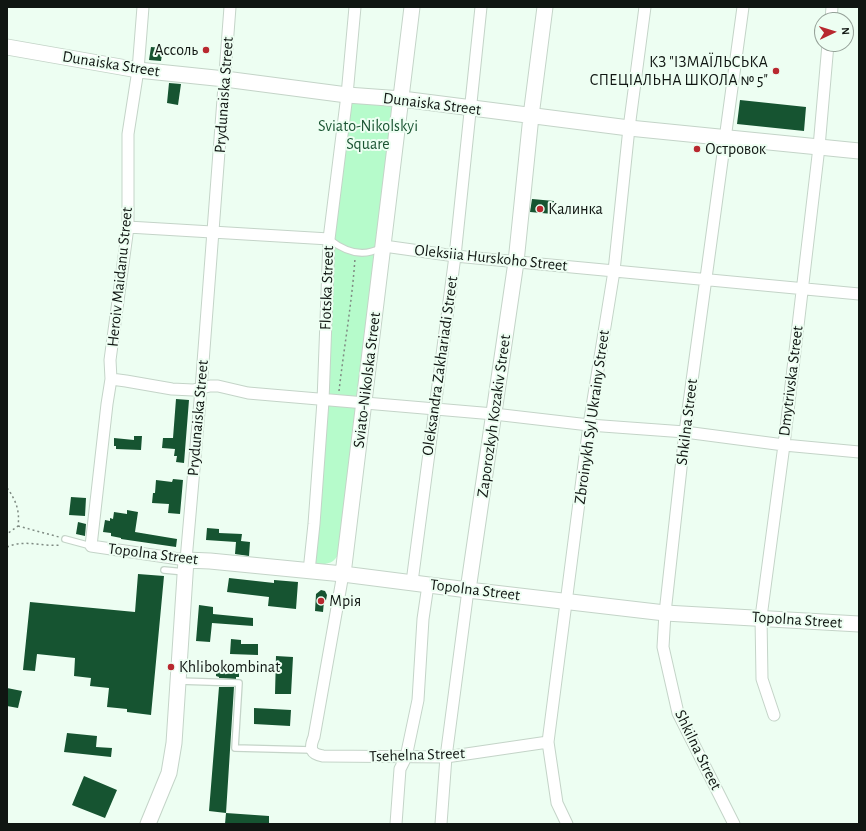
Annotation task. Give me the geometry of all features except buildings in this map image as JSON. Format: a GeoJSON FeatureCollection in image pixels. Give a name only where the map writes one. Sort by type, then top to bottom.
{"type":"FeatureCollection","features":[{"type":"Feature","properties":{"kind":"main road","name":"Sviato-Nikolska Street"},"geometry":{"type":"LineString","coordinates":[[344,574],[412,7]]}},
{"type":"Feature","properties":{"kind":"main road","name":"Zaporozkyh Kozakiv Street"},"geometry":{"type":"LineString","coordinates":[[468,590],[516,262],[531,116],[545,7]]}},
{"type":"Feature","properties":{"kind":"main road","name":"Dunaiska Street"},"geometry":{"type":"LineString","coordinates":[[7,47],[138,70],[225,79],[347,95],[402,99],[470,109],[629,128],[859,151]]}},
{"type":"Feature","properties":{"kind":"main road","name":"Topolna Street"},"geometry":{"type":"LineString","coordinates":[[186,566],[210,561],[344,574],[665,613],[761,617],[859,624]]}},
{"type":"Feature","properties":{"kind":"main road","name":"Prydunaiska Street"},"geometry":{"type":"LineString","coordinates":[[148,824],[169,773],[174,743],[177,680],[186,566]]}},
{"type":"Feature","properties":{"kind":"street","name":"Heroiv Maidanu Street"},"geometry":{"type":"LineString","coordinates":[[91,546],[111,380],[110,360],[128,227],[128,134],[138,70],[143,7]]}},
{"type":"Feature","properties":{"kind":"street","name":"Prydunaiska Street"},"geometry":{"type":"LineString","coordinates":[[186,566],[230,7]]}},
{"type":"Feature","properties":{"kind":"street","name":"Flotska Street"},"geometry":{"type":"LineString","coordinates":[[309,571],[323,401],[329,239],[347,95],[355,7]]}},
{"type":"Feature","properties":{"kind":"street","name":"Oleksandra Zakhariadi Street"},"geometry":{"type":"LineString","coordinates":[[412,582],[455,256],[481,7]]}},
{"type":"Feature","properties":{"kind":"street","name":"Zbroinykh Syl Ukrainy Street"},"geometry":{"type":"LineString","coordinates":[[567,824],[557,803],[548,742],[590,425],[614,271],[629,128],[644,7]]}},
{"type":"Feature","properties":{"kind":"street","name":"Shkilna Street"},"geometry":{"type":"LineString","coordinates":[[734,824],[678,713],[663,647],[665,613],[685,432],[743,7]]}},
{"type":"Feature","properties":{"kind":"street","name":"Dmytrivska Street"},"geometry":{"type":"LineString","coordinates":[[774,715],[762,678],[761,617],[784,444],[819,147],[827,52]]}},
{"type":"Feature","properties":{"kind":"street"},"geometry":{"type":"LineString","coordinates":[[128,227],[329,239]]}},
{"type":"Feature","properties":{"kind":"street","name":"Oleksiia Hurskoho Street"},"geometry":{"type":"LineString","coordinates":[[384,246],[455,256],[859,294]]}},
{"type":"Feature","properties":{"kind":"street"},"geometry":{"type":"LineString","coordinates":[[111,380],[126,381],[172,390],[201,389],[210,386],[218,386],[241,392],[323,401],[494,414],[590,425],[685,432],[859,452]]}},
{"type":"Feature","properties":{"kind":"street","name":"Topolna Street"},"geometry":{"type":"LineString","coordinates":[[91,546],[186,566]]}},
{"type":"Feature","properties":{"kind":"street","name":"Sviato-Nikolska Street"},"geometry":{"type":"LineString","coordinates":[[312,750],[311,743],[314,737],[344,574]]}},
{"type":"Feature","properties":{"kind":"street"},"geometry":{"type":"LineString","coordinates":[[396,824],[400,769],[406,757],[418,700],[428,585]]}},
{"type":"Feature","properties":{"kind":"street","name":"Zaporozkyh Kozakiv Street"},"geometry":{"type":"LineString","coordinates":[[441,824],[446,757],[468,590]]}},
{"type":"Feature","properties":{"kind":"street","name":"Tsehelna Street"},"geometry":{"type":"LineString","coordinates":[[312,750],[315,754],[323,756],[446,757],[548,742]]}},
{"type":"Feature","properties":{"kind":"lane","name":"Oleksiia Hurskoho Street"},"geometry":{"type":"LineString","coordinates":[[329,239],[346,251],[369,252],[384,246]]}},
{"type":"Feature","properties":{"kind":"lane"},"geometry":{"type":"LineString","coordinates":[[65,539],[91,546]]}},
{"type":"Feature","properties":{"kind":"lane"},"geometry":{"type":"LineString","coordinates":[[164,570],[186,566]]}},
{"type":"Feature","properties":{"kind":"lane"},"geometry":{"type":"LineString","coordinates":[[177,680],[239,683],[235,748],[312,750]]}},
{"type":"Feature","properties":{"kind":"path"},"geometry":{"type":"LineString","coordinates":[[338,402],[346,336],[352,305],[355,252]]}},
{"type":"Feature","properties":{"kind":"path"},"geometry":{"type":"LineString","coordinates":[[7,488],[17,505],[19,515],[18,526],[7,534]]}},
{"type":"Feature","properties":{"kind":"path"},"geometry":{"type":"LineString","coordinates":[[18,526],[65,539]]}},
{"type":"Feature","properties":{"kind":"path"},"geometry":{"type":"LineString","coordinates":[[7,547],[14,544],[24,543],[53,546],[69,545],[73,541]]}},
{"type":"Feature","properties":{"kind":"green space","name":"Sviato-Nikolskyi Square"},"geometry":{"type":"Polygon","coordinates":[[[351,100],[394,105],[343,547],[332,562],[314,565],[334,234],[351,100]]]}},
{"type":"Feature","properties":{"kind":"place","name":"Ассоль"},"geometry":{"type":"Point","coordinates":[206,50]}},
{"type":"Feature","properties":{"kind":"place","name":"КЗ \"ІЗМАЇЛЬСЬКА СПЕЦІАЛЬНА ШКОЛА № 5\""},"geometry":{"type":"Point","coordinates":[776,71]}},
{"type":"Feature","properties":{"kind":"place","name":"Островок"},"geometry":{"type":"Point","coordinates":[697,149]}},
{"type":"Feature","properties":{"kind":"place","name":"Калинка"},"geometry":{"type":"Point","coordinates":[540,209]}},
{"type":"Feature","properties":{"kind":"place","name":"Мрія"},"geometry":{"type":"Point","coordinates":[321,601]}},
{"type":"Feature","properties":{"kind":"place","name":"Khlibokombinat"},"geometry":{"type":"Point","coordinates":[171,667]}}]}
